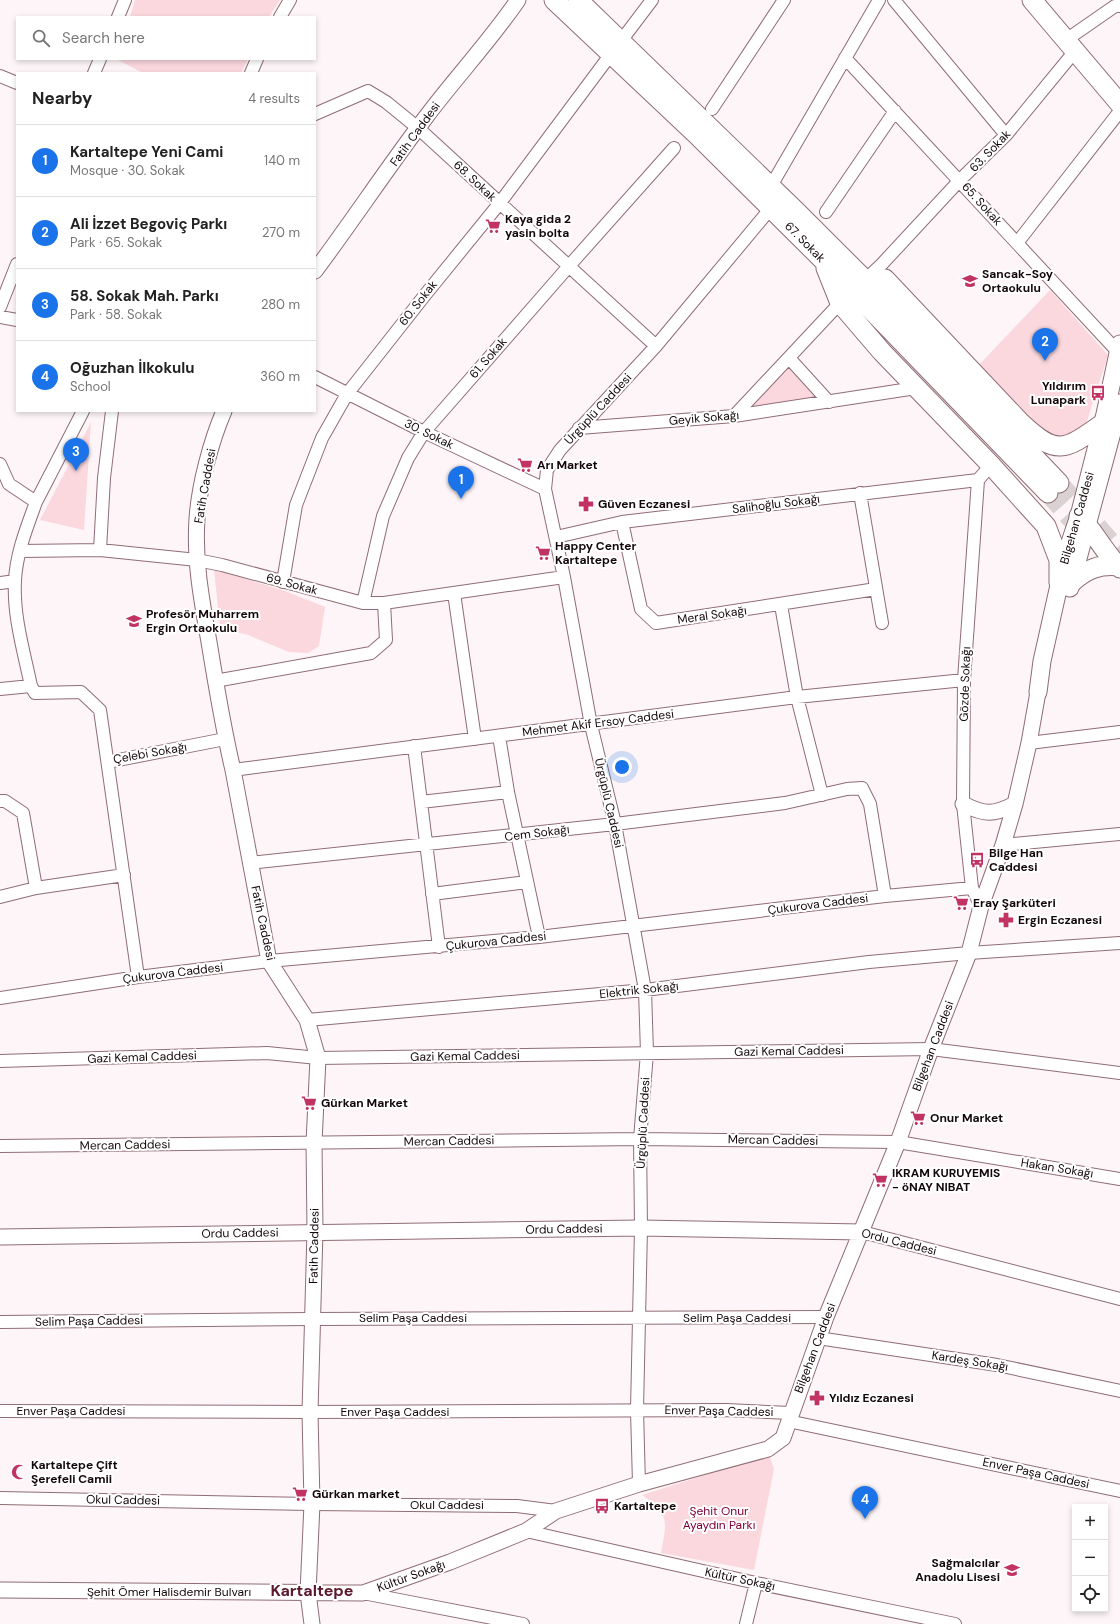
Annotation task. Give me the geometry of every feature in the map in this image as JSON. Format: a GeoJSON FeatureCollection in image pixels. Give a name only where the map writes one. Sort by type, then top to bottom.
{"type":"FeatureCollection","features":[{"type":"Feature","properties":{"kind":"main road","name":"67. Sokak"},"geometry":{"type":"LineString","coordinates":[[554,0],[616,47],[771,186],[865,280],[1053,488],[695,133],[616,47],[578,0]]}},
{"type":"Feature","properties":{"kind":"main road"},"geometry":{"type":"LineString","coordinates":[[1032,0],[1120,104]]}},
{"type":"Feature","properties":{"kind":"main road"},"geometry":{"type":"LineString","coordinates":[[822,259],[840,303],[916,388],[991,464],[1046,526],[1066,583],[1094,567],[1120,561]]}},
{"type":"Feature","properties":{"kind":"main road"},"geometry":{"type":"LineString","coordinates":[[865,280],[885,279],[1021,422],[1036,437],[1048,445],[1067,446],[1102,424]]}},
{"type":"Feature","properties":{"kind":"main road","name":"Bilgehan Caddesi"},"geometry":{"type":"LineString","coordinates":[[1083,521],[1119,348]]}},
{"type":"Feature","properties":{"kind":"main road","name":"Bilgehan Caddesi"},"geometry":{"type":"LineString","coordinates":[[1038,692],[1042,661],[1066,583],[1066,554],[1083,521],[1120,403]]}},
{"type":"Feature","properties":{"kind":"main road"},"geometry":{"type":"LineString","coordinates":[[1083,521],[1098,542],[1120,561]]}},
{"type":"Feature","properties":{"kind":"street"},"geometry":{"type":"LineString","coordinates":[[118,16],[126,0]]}},
{"type":"Feature","properties":{"kind":"street"},"geometry":{"type":"LineString","coordinates":[[281,16],[290,0]]}},
{"type":"Feature","properties":{"kind":"street","name":"Fatih Caddesi"},"geometry":{"type":"LineString","coordinates":[[316,270],[362,209],[418,128],[497,31],[518,0]]}},
{"type":"Feature","properties":{"kind":"street","name":"60. Sokak"},"geometry":{"type":"LineString","coordinates":[[283,582],[296,505],[322,438],[347,394],[424,294],[499,204],[652,0]]}},
{"type":"Feature","properties":{"kind":"street"},"geometry":{"type":"LineString","coordinates":[[712,110],[784,0]]}},
{"type":"Feature","properties":{"kind":"street"},"geometry":{"type":"LineString","coordinates":[[771,186],[879,0]]}},
{"type":"Feature","properties":{"kind":"street"},"geometry":{"type":"LineString","coordinates":[[894,0],[1006,135]]}},
{"type":"Feature","properties":{"kind":"street","name":"63. Sokak"},"geometry":{"type":"LineString","coordinates":[[865,280],[900,245],[960,180],[1006,135],[1071,45],[1115,6],[1120,6]]}},
{"type":"Feature","properties":{"kind":"street","name":"65. Sokak"},"geometry":{"type":"LineString","coordinates":[[845,58],[1017,243],[1119,348]]}},
{"type":"Feature","properties":{"kind":"street"},"geometry":{"type":"LineString","coordinates":[[94,72],[100,60]]}},
{"type":"Feature","properties":{"kind":"street"},"geometry":{"type":"LineString","coordinates":[[251,72],[257,60]]}},
{"type":"Feature","properties":{"kind":"street"},"geometry":{"type":"LineString","coordinates":[[0,76],[16,83]]}},
{"type":"Feature","properties":{"kind":"street","name":"68. Sokak"},"geometry":{"type":"LineString","coordinates":[[316,114],[368,91],[386,102],[418,128],[499,204],[656,346]]}},
{"type":"Feature","properties":{"kind":"street"},"geometry":{"type":"LineString","coordinates":[[826,212],[895,111]]}},
{"type":"Feature","properties":{"kind":"street"},"geometry":{"type":"LineString","coordinates":[[1017,243],[1120,111]]}},
{"type":"Feature","properties":{"kind":"street","name":"61. Sokak"},"geometry":{"type":"LineString","coordinates":[[363,603],[383,516],[408,458],[424,432],[674,148]]}},
{"type":"Feature","properties":{"kind":"street","name":"Ürgüplü Caddesi"},"geometry":{"type":"LineString","coordinates":[[639,1484],[637,1410],[641,1228],[640,1139],[648,1053],[645,990],[615,824],[591,725],[564,577],[545,489],[547,470],[560,450],[656,346],[771,208]]}},
{"type":"Feature","properties":{"kind":"street"},"geometry":{"type":"LineString","coordinates":[[0,307],[16,267]]}},
{"type":"Feature","properties":{"kind":"street"},"geometry":{"type":"LineString","coordinates":[[734,416],[789,358],[815,327],[840,303]]}},
{"type":"Feature","properties":{"kind":"street"},"geometry":{"type":"LineString","coordinates":[[0,317],[16,320]]}},
{"type":"Feature","properties":{"kind":"street"},"geometry":{"type":"LineString","coordinates":[[789,358],[829,402]]}},
{"type":"Feature","properties":{"kind":"street","name":"30. Sokak"},"geometry":{"type":"LineString","coordinates":[[316,378],[424,432],[545,489]]}},
{"type":"Feature","properties":{"kind":"street","name":"Geyik Sokağı"},"geometry":{"type":"LineString","coordinates":[[579,428],[734,416],[916,388]]}},
{"type":"Feature","properties":{"kind":"street"},"geometry":{"type":"LineString","coordinates":[[0,689],[31,686],[17,617],[15,581],[20,551],[36,502],[82,412]]}},
{"type":"Feature","properties":{"kind":"street"},"geometry":{"type":"LineString","coordinates":[[100,550],[104,478],[112,412]]}},
{"type":"Feature","properties":{"kind":"street","name":"Fatih Caddesi"},"geometry":{"type":"LineString","coordinates":[[224,412],[213,439],[197,519],[197,560],[225,739],[233,770],[269,961],[307,1020],[318,1058],[314,1143],[315,1231],[310,1412],[312,1504],[308,1593],[312,1624]]}},
{"type":"Feature","properties":{"kind":"street"},"geometry":{"type":"LineString","coordinates":[[0,464],[5,484],[36,502]]}},
{"type":"Feature","properties":{"kind":"street"},"geometry":{"type":"LineString","coordinates":[[978,480],[991,464]]}},
{"type":"Feature","properties":{"kind":"street","name":"Salihoğlu Sokağı"},"geometry":{"type":"LineString","coordinates":[[556,538],[622,522],[978,480]]}},
{"type":"Feature","properties":{"kind":"street","name":"Gözde Sokağı"},"geometry":{"type":"LineString","coordinates":[[972,888],[963,804],[964,680],[978,480]]}},
{"type":"Feature","properties":{"kind":"street"},"geometry":{"type":"LineString","coordinates":[[860,493],[882,623]]}},
{"type":"Feature","properties":{"kind":"street","name":"Meral Sokağı"},"geometry":{"type":"LineString","coordinates":[[622,522],[641,609],[656,623],[781,605],[876,589]]}},
{"type":"Feature","properties":{"kind":"street","name":"69. Sokak"},"geometry":{"type":"LineString","coordinates":[[20,551],[100,550],[197,560],[222,565],[363,603],[384,603],[564,577]]}},
{"type":"Feature","properties":{"kind":"street"},"geometry":{"type":"LineString","coordinates":[[0,583],[15,581]]}},
{"type":"Feature","properties":{"kind":"street"},"geometry":{"type":"LineString","coordinates":[[454,593],[475,739]]}},
{"type":"Feature","properties":{"kind":"street"},"geometry":{"type":"LineString","coordinates":[[215,681],[371,653],[386,640],[384,603]]}},
{"type":"Feature","properties":{"kind":"street"},"geometry":{"type":"LineString","coordinates":[[781,605],[797,697],[822,795]]}},
{"type":"Feature","properties":{"kind":"street","name":"Mehmet Akif Ersoy Caddesi"},"geometry":{"type":"LineString","coordinates":[[233,770],[414,746],[591,725],[797,697],[964,680]]}},
{"type":"Feature","properties":{"kind":"street","name":"Çelebi Sokağı"},"geometry":{"type":"LineString","coordinates":[[31,686],[35,693],[81,692],[100,710],[108,762],[225,739]]}},
{"type":"Feature","properties":{"kind":"street","name":"Bilgehan Caddesi"},"geometry":{"type":"LineString","coordinates":[[789,1417],[826,1317],[898,1142],[931,1049],[969,953],[981,906],[1003,845],[1015,804],[1029,743],[1038,692]]}},
{"type":"Feature","properties":{"kind":"street"},"geometry":{"type":"LineString","coordinates":[[1029,743],[1120,732]]}},
{"type":"Feature","properties":{"kind":"street"},"geometry":{"type":"LineString","coordinates":[[499,736],[508,792],[538,937]]}},
{"type":"Feature","properties":{"kind":"street"},"geometry":{"type":"LineString","coordinates":[[414,746],[439,947]]}},
{"type":"Feature","properties":{"kind":"street"},"geometry":{"type":"LineString","coordinates":[[108,762],[138,977]]}},
{"type":"Feature","properties":{"kind":"street","name":"Cem Sokağı"},"geometry":{"type":"LineString","coordinates":[[250,863],[427,846],[615,824],[785,803],[848,789],[862,788],[870,804],[885,896]]}},
{"type":"Feature","properties":{"kind":"street"},"geometry":{"type":"LineString","coordinates":[[421,802],[508,792]]}},
{"type":"Feature","properties":{"kind":"street"},"geometry":{"type":"LineString","coordinates":[[0,801],[5,801],[23,813],[36,888]]}},
{"type":"Feature","properties":{"kind":"street"},"geometry":{"type":"LineString","coordinates":[[963,804],[979,812],[992,813],[998,813],[1015,804]]}},
{"type":"Feature","properties":{"kind":"street"},"geometry":{"type":"LineString","coordinates":[[1003,845],[1120,834]]}},
{"type":"Feature","properties":{"kind":"street"},"geometry":{"type":"LineString","coordinates":[[0,897],[36,888],[124,875]]}},
{"type":"Feature","properties":{"kind":"street"},"geometry":{"type":"LineString","coordinates":[[432,894],[527,882]]}},
{"type":"Feature","properties":{"kind":"street"},"geometry":{"type":"LineString","coordinates":[[972,888],[981,906]]}},
{"type":"Feature","properties":{"kind":"street","name":"Çukurova Caddesi"},"geometry":{"type":"LineString","coordinates":[[0,998],[138,977],[269,961],[538,937],[885,896],[972,888]]}},
{"type":"Feature","properties":{"kind":"street","name":"Elektrik Sokağı"},"geometry":{"type":"LineString","coordinates":[[307,1020],[645,990],[870,962],[969,953],[1120,943]]}},
{"type":"Feature","properties":{"kind":"street","name":"Gazi Kemal Caddesi"},"geometry":{"type":"LineString","coordinates":[[0,1061],[267,1053],[318,1058],[931,1049],[1120,1073]]}},
{"type":"Feature","properties":{"kind":"street","name":"Mercan Caddesi"},"geometry":{"type":"LineString","coordinates":[[0,1146],[640,1139],[898,1142]]}},
{"type":"Feature","properties":{"kind":"street","name":"Hakan Sokağı"},"geometry":{"type":"LineString","coordinates":[[898,1142],[1120,1179]]}},
{"type":"Feature","properties":{"kind":"street","name":"Ordu Caddesi"},"geometry":{"type":"LineString","coordinates":[[0,1237],[315,1231],[641,1228],[862,1232],[1120,1299]]}},
{"type":"Feature","properties":{"kind":"street","name":"Selim Paşa Caddesi"},"geometry":{"type":"LineString","coordinates":[[0,1322],[826,1317]]}},
{"type":"Feature","properties":{"kind":"street","name":"Kardeş Sokağı"},"geometry":{"type":"LineString","coordinates":[[818,1338],[997,1365],[1120,1391]]}},
{"type":"Feature","properties":{"kind":"street","name":"Enver Paşa Caddesi"},"geometry":{"type":"LineString","coordinates":[[0,1411],[310,1412],[726,1410],[789,1417],[1120,1491]]}},
{"type":"Feature","properties":{"kind":"street","name":"Okul Caddesi"},"geometry":{"type":"LineString","coordinates":[[0,1498],[517,1506],[556,1510],[639,1484],[768,1449],[783,1438],[789,1417]]}},
{"type":"Feature","properties":{"kind":"street","name":"Kültür Sokağı"},"geometry":{"type":"LineString","coordinates":[[363,1593],[450,1562],[526,1531],[556,1510]]}},
{"type":"Feature","properties":{"kind":"street","name":"Kültür Sokağı"},"geometry":{"type":"LineString","coordinates":[[526,1531],[756,1583],[954,1624]]}},
{"type":"Feature","properties":{"kind":"street"},"geometry":{"type":"LineString","coordinates":[[746,1624],[756,1583]]}},
{"type":"Feature","properties":{"kind":"street","name":"Şehit Ömer Halisdemir Bulvarı"},"geometry":{"type":"LineString","coordinates":[[0,1590],[363,1593]]}},
{"type":"Feature","properties":{"kind":"street"},"geometry":{"type":"LineString","coordinates":[[363,1593],[523,1624]]}},
{"type":"Feature","properties":{"kind":"green space"},"geometry":{"type":"Polygon","coordinates":[[[135,0],[280,0],[270,16],[130,16],[135,0]]]}},
{"type":"Feature","properties":{"kind":"green space"},"geometry":{"type":"Polygon","coordinates":[[[118,60],[248,60],[242,72],[141,72],[118,60]]]}},
{"type":"Feature","properties":{"kind":"green space"},"geometry":{"type":"Polygon","coordinates":[[[1050,290],[1108,355],[1087,421],[1081,431],[1060,440],[1042,432],[978,366],[1050,290]]]}},
{"type":"Feature","properties":{"kind":"green space"},"geometry":{"type":"Polygon","coordinates":[[[790,366],[819,399],[747,408],[790,366]]]}},
{"type":"Feature","properties":{"kind":"green space"},"geometry":{"type":"Polygon","coordinates":[[[91,422],[84,530],[40,520],[91,422]]]}},
{"type":"Feature","properties":{"kind":"green space"},"geometry":{"type":"Polygon","coordinates":[[[214,569],[285,591],[325,607],[319,646],[308,653],[289,652],[248,635],[220,628],[214,569]]]}},
{"type":"Feature","properties":{"kind":"green space","name":"Şehit Onur Ayaydın Parkı"},"geometry":{"type":"Polygon","coordinates":[[[769,1455],[774,1469],[754,1570],[661,1553],[665,1525],[664,1519],[658,1508],[642,1495],[769,1455]]]}},
{"type":"Feature","properties":{"kind":"tunnel"},"geometry":{"type":"LineString","coordinates":[[1059,483],[1120,552]]}},
{"type":"Feature","properties":{"kind":"tunnel"},"geometry":{"type":"LineString","coordinates":[[1048,493],[1087,537]]}},
{"type":"Feature","properties":{"kind":"place","name":"Kaya gida 2 yasin bolta"},"geometry":{"type":"Point","coordinates":[493,226]}},
{"type":"Feature","properties":{"kind":"place","name":"Sancak-Soy Ortaokulu"},"geometry":{"type":"Point","coordinates":[970,281]}},
{"type":"Feature","properties":{"kind":"place","name":"Ali İzzet Begoviç Parkı"},"geometry":{"type":"Point","coordinates":[1045,361]}},
{"type":"Feature","properties":{"kind":"place","name":"Yıldırım Lunapark"},"geometry":{"type":"Point","coordinates":[1098,393]}},
{"type":"Feature","properties":{"kind":"place","name":"Arı Market"},"geometry":{"type":"Point","coordinates":[525,465]}},
{"type":"Feature","properties":{"kind":"place","name":"58. Sokak Mah. Parkı"},"geometry":{"type":"Point","coordinates":[76,471]}},
{"type":"Feature","properties":{"kind":"place","name":"Kartaltepe Yeni Cami"},"geometry":{"type":"Point","coordinates":[461,499]}},
{"type":"Feature","properties":{"kind":"place","name":"Güven Eczanesi"},"geometry":{"type":"Point","coordinates":[586,504]}},
{"type":"Feature","properties":{"kind":"place","name":"Happy Center Kartaltepe"},"geometry":{"type":"Point","coordinates":[543,553]}},
{"type":"Feature","properties":{"kind":"place","name":"Profesör Muharrem Ergin Ortaokulu"},"geometry":{"type":"Point","coordinates":[134,621]}},
{"type":"Feature","properties":{"kind":"place","name":"Bilge Han Caddesi"},"geometry":{"type":"Point","coordinates":[977,860]}},
{"type":"Feature","properties":{"kind":"place","name":"Eray Şarküteri"},"geometry":{"type":"Point","coordinates":[961,903]}},
{"type":"Feature","properties":{"kind":"place","name":"Ergin Eczanesi"},"geometry":{"type":"Point","coordinates":[1006,920]}},
{"type":"Feature","properties":{"kind":"place","name":"Gürkan Market"},"geometry":{"type":"Point","coordinates":[309,1103]}},
{"type":"Feature","properties":{"kind":"place","name":"Onur Market"},"geometry":{"type":"Point","coordinates":[918,1118]}},
{"type":"Feature","properties":{"kind":"place","name":"IKRAM KURUYEMIS - öNAY NIBAT"},"geometry":{"type":"Point","coordinates":[880,1180]}},
{"type":"Feature","properties":{"kind":"place","name":"Yıldız Eczanesi"},"geometry":{"type":"Point","coordinates":[817,1398]}},
{"type":"Feature","properties":{"kind":"place","name":"Kartaltepe Çift Şerefeli Camii"},"geometry":{"type":"Point","coordinates":[19,1472]}},
{"type":"Feature","properties":{"kind":"place","name":"Gürkan market"},"geometry":{"type":"Point","coordinates":[300,1494]}},
{"type":"Feature","properties":{"kind":"place","name":"Kartaltepe"},"geometry":{"type":"Point","coordinates":[602,1506]}},
{"type":"Feature","properties":{"kind":"place","name":"Oğuzhan İlkokulu"},"geometry":{"type":"Point","coordinates":[865,1519]}},
{"type":"Feature","properties":{"kind":"place","name":"Sağmalcılar Anadolu Lisesi"},"geometry":{"type":"Point","coordinates":[1012,1570]}},
{"type":"Feature","properties":{"kind":"district","name":"Kartaltepe"},"geometry":{"type":"Point","coordinates":[312,1590]}}]}
